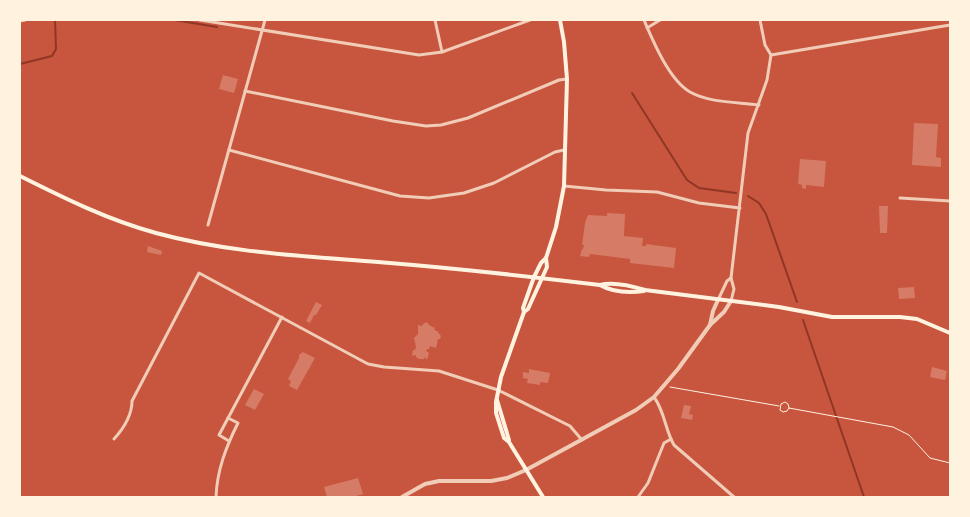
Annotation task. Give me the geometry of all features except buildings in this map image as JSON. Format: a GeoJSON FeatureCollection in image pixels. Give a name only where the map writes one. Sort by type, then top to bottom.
{"type":"FeatureCollection","features":[{"type":"Feature","properties":{"kind":"main road"},"geometry":{"type":"LineString","coordinates":[[543,497],[509,442],[498,400],[498,390],[534,277],[546,258],[556,227],[564,186],[567,79],[560,20]]}},
{"type":"Feature","properties":{"kind":"main road"},"geometry":{"type":"LineString","coordinates":[[20,176],[116,220],[154,233],[206,245],[266,254],[448,268],[600,285],[611,284],[832,317],[900,317],[917,319],[950,333]]}},
{"type":"Feature","properties":{"kind":"main road"},"geometry":{"type":"LineString","coordinates":[[524,312],[528,309],[543,278],[547,267],[546,258]]}},
{"type":"Feature","properties":{"kind":"street"},"geometry":{"type":"LineString","coordinates":[[20,21],[25,20]]}},
{"type":"Feature","properties":{"kind":"street"},"geometry":{"type":"LineString","coordinates":[[200,20],[418,55],[442,52],[530,20]]}},
{"type":"Feature","properties":{"kind":"street"},"geometry":{"type":"LineString","coordinates":[[208,225],[265,20]]}},
{"type":"Feature","properties":{"kind":"street"},"geometry":{"type":"LineString","coordinates":[[435,20],[442,52]]}},
{"type":"Feature","properties":{"kind":"street"},"geometry":{"type":"LineString","coordinates":[[644,20],[670,73],[688,91],[711,99],[759,105]]}},
{"type":"Feature","properties":{"kind":"street"},"geometry":{"type":"LineString","coordinates":[[647,28],[660,20]]}},
{"type":"Feature","properties":{"kind":"street"},"geometry":{"type":"LineString","coordinates":[[402,497],[425,484],[439,481],[491,481],[507,478],[526,470],[645,405],[664,386],[710,324],[724,312],[731,302],[734,289],[731,278],[748,133],[767,80],[771,54],[765,45],[760,20]]}},
{"type":"Feature","properties":{"kind":"street"},"geometry":{"type":"LineString","coordinates":[[771,54],[950,26]]}},
{"type":"Feature","properties":{"kind":"street"},"geometry":{"type":"LineString","coordinates":[[245,91],[426,126],[468,118],[559,80],[567,79]]}},
{"type":"Feature","properties":{"kind":"street"},"geometry":{"type":"LineString","coordinates":[[228,150],[400,196],[429,198],[464,193],[494,183],[555,152],[564,150]]}},
{"type":"Feature","properties":{"kind":"street"},"geometry":{"type":"LineString","coordinates":[[564,186],[657,192],[698,203],[740,208]]}},
{"type":"Feature","properties":{"kind":"street"},"geometry":{"type":"LineString","coordinates":[[900,198],[950,201]]}},
{"type":"Feature","properties":{"kind":"street"},"geometry":{"type":"LineString","coordinates":[[114,439],[122,430],[131,412],[132,401],[199,273],[368,364],[438,371],[498,390],[570,426],[582,440]]}},
{"type":"Feature","properties":{"kind":"street"},"geometry":{"type":"LineString","coordinates":[[710,324],[712,311],[727,281],[731,278]]}},
{"type":"Feature","properties":{"kind":"street"},"geometry":{"type":"LineString","coordinates":[[229,441],[219,435],[282,317]]}},
{"type":"Feature","properties":{"kind":"street"},"geometry":{"type":"LineString","coordinates":[[654,397],[663,412],[674,445],[734,497]]}},
{"type":"Feature","properties":{"kind":"street"},"geometry":{"type":"LineString","coordinates":[[216,497],[221,463],[238,423],[228,418]]}},
{"type":"Feature","properties":{"kind":"street"},"geometry":{"type":"LineString","coordinates":[[638,497],[648,483],[664,443],[671,439]]}},
{"type":"Feature","properties":{"kind":"path"},"geometry":{"type":"LineString","coordinates":[[664,386],[780,406],[785,402],[789,408]]}},
{"type":"Feature","properties":{"kind":"path"},"geometry":{"type":"LineString","coordinates":[[780,406],[780,410],[783,412],[789,408],[881,424],[902,431],[914,440],[930,458],[950,463]]}},
{"type":"Feature","properties":{"kind":"waterway"},"geometry":{"type":"LineString","coordinates":[[20,64],[52,56],[56,49],[55,20]]}},
{"type":"Feature","properties":{"kind":"waterway"},"geometry":{"type":"LineString","coordinates":[[174,20],[217,27]]}},
{"type":"Feature","properties":{"kind":"waterway"},"geometry":{"type":"LineString","coordinates":[[632,93],[687,180],[699,188],[736,193]]}},
{"type":"Feature","properties":{"kind":"waterway"},"geometry":{"type":"LineString","coordinates":[[748,196],[759,203],[766,214],[797,302]]}},
{"type":"Feature","properties":{"kind":"waterway"},"geometry":{"type":"LineString","coordinates":[[803,320],[864,497]]}}]}
